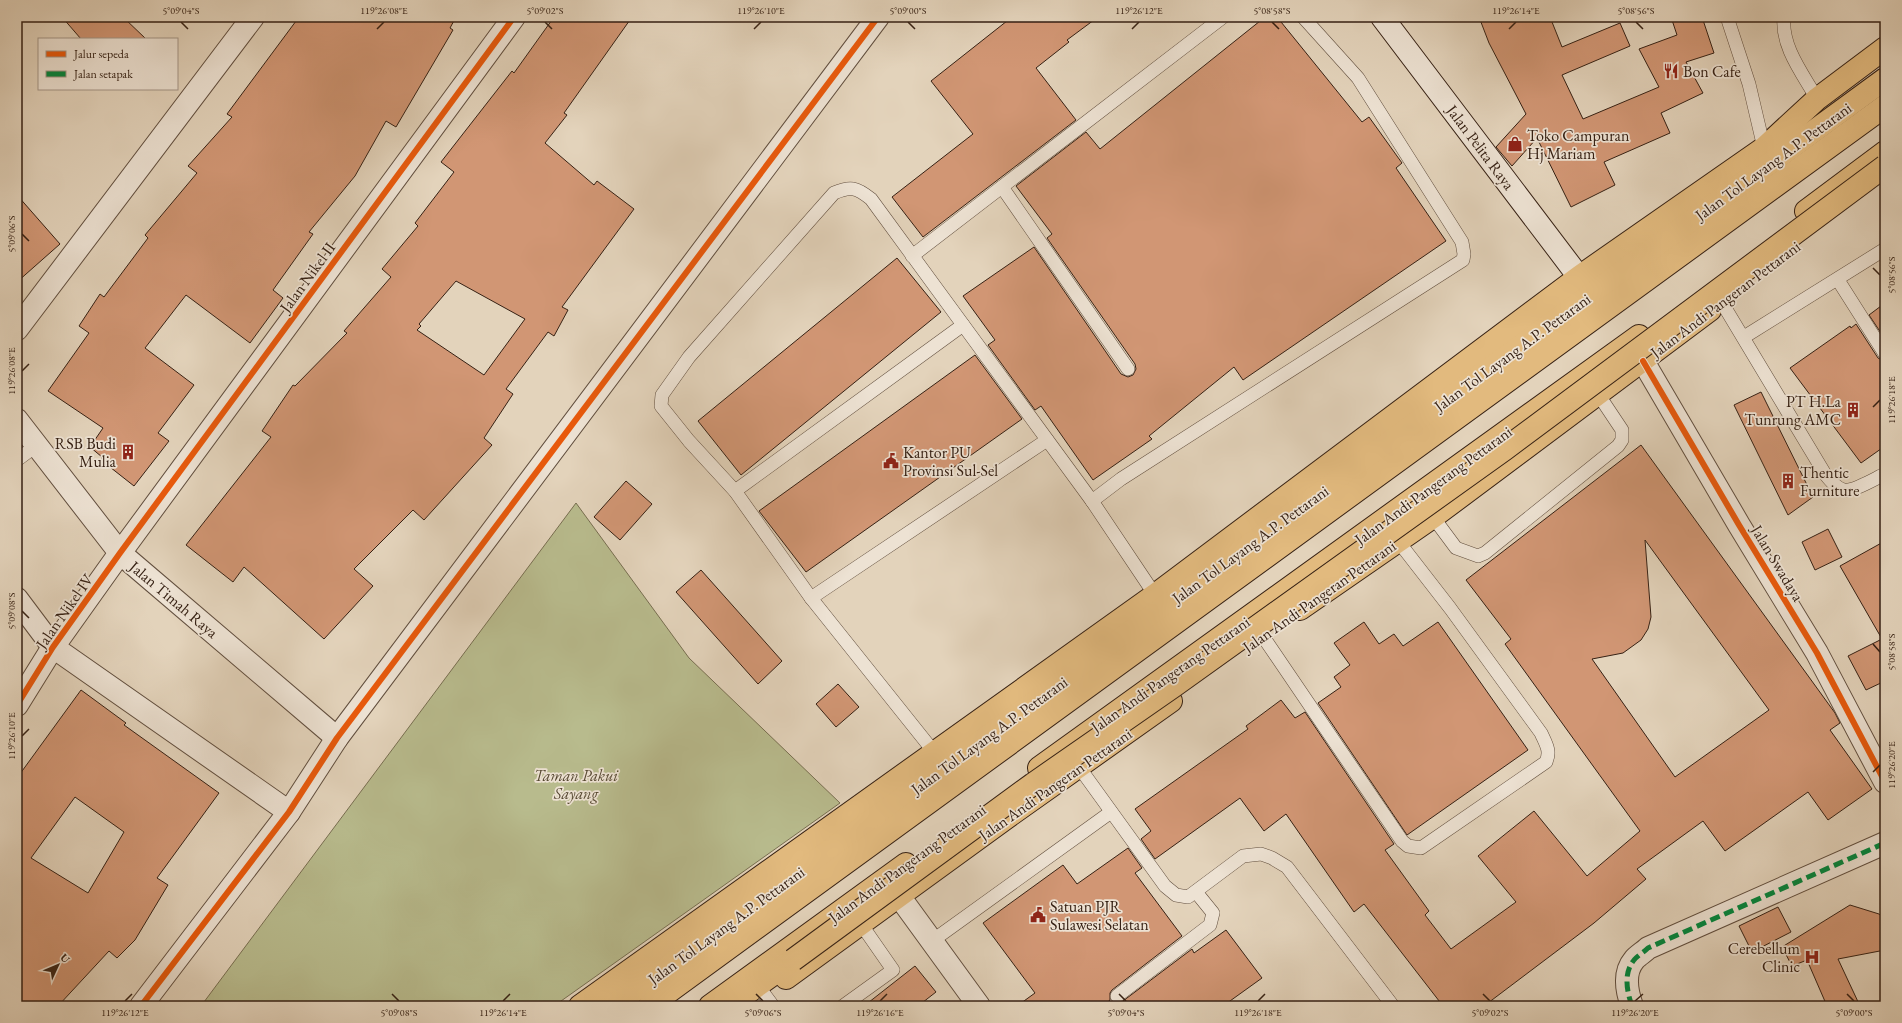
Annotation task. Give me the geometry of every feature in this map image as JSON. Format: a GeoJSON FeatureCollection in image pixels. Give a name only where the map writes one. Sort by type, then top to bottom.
{"type":"FeatureCollection","features":[{"type":"Feature","properties":{"kind":"main road"},"geometry":{"type":"LineString","coordinates":[[580,1006],[1155,595],[1579,277],[1764,148],[1817,99],[1885,48]]}},
{"type":"Feature","properties":{"kind":"main road","name":"Jalan Tol Layang A.P. Pettarani"},"geometry":{"type":"LineString","coordinates":[[613,1006],[961,756],[1885,79]]}},
{"type":"Feature","properties":{"kind":"main road","name":"Jalan Tol Layang A.P. Pettarani"},"geometry":{"type":"LineString","coordinates":[[648,1006],[1885,106]]}},
{"type":"Feature","properties":{"kind":"main road","name":"Jalan Andi Pangeran Pettarani"},"geometry":{"type":"LineString","coordinates":[[1630,343],[1885,152]]}},
{"type":"Feature","properties":{"kind":"main road"},"geometry":{"type":"LineString","coordinates":[[729,1006],[1033,784],[1181,681],[1505,449],[1885,166]]}},
{"type":"Feature","properties":{"kind":"main road","name":"Jalan Andi Pangeran Pettarani"},"geometry":{"type":"LineString","coordinates":[[746,1006],[768,1000],[861,924],[899,896],[1262,635],[1433,517],[1643,361],[1885,178]]}},
{"type":"Feature","properties":{"kind":"main road","name":"Jalan Andi Pangerang Pettarani"},"geometry":{"type":"LineString","coordinates":[[710,1006],[1630,343]]}},
{"type":"Feature","properties":{"kind":"main road"},"geometry":{"type":"LineString","coordinates":[[1575,382],[1624,374]]}},
{"type":"Feature","properties":{"kind":"street"},"geometry":{"type":"LineString","coordinates":[[17,329],[253,17]]}},
{"type":"Feature","properties":{"kind":"street","name":"Jalan Nikel II"},"geometry":{"type":"LineString","coordinates":[[120,553],[514,17]]}},
{"type":"Feature","properties":{"kind":"street"},"geometry":{"type":"LineString","coordinates":[[141,1006],[288,812],[337,738],[878,17]]}},
{"type":"Feature","properties":{"kind":"street","name":"Jalan Pelita Raya"},"geometry":{"type":"LineString","coordinates":[[1382,17],[1579,277]]}},
{"type":"Feature","properties":{"kind":"street","name":"Jalan Swadaya"},"geometry":{"type":"LineString","coordinates":[[1643,361],[1739,525],[1817,652],[1885,782]]}},
{"type":"Feature","properties":{"kind":"street","name":"Jalan Timah Raya"},"geometry":{"type":"LineString","coordinates":[[17,420],[120,553],[337,738]]}},
{"type":"Feature","properties":{"kind":"street","name":"Jalan Nikel IV"},"geometry":{"type":"LineString","coordinates":[[17,705],[53,647],[120,553]]}},
{"type":"Feature","properties":{"kind":"street"},"geometry":{"type":"LineString","coordinates":[[17,599],[53,647],[288,812]]}},
{"type":"Feature","properties":{"kind":"street"},"geometry":{"type":"LineString","coordinates":[[1632,1006],[1628,996],[1627,975],[1633,961],[1648,948],[1885,843]]}},
{"type":"Feature","properties":{"kind":"street"},"geometry":{"type":"LineString","coordinates":[[899,896],[979,1006]]}},
{"type":"Feature","properties":{"kind":"lane"},"geometry":{"type":"LineString","coordinates":[[912,256],[1223,17]]}},
{"type":"Feature","properties":{"kind":"lane"},"geometry":{"type":"LineString","coordinates":[[1092,501],[1121,479],[1462,260],[1464,254],[1462,242],[1358,78],[1303,17]]}},
{"type":"Feature","properties":{"kind":"lane"},"geometry":{"type":"LineString","coordinates":[[1727,17],[1749,84],[1764,148]]}},
{"type":"Feature","properties":{"kind":"lane"},"geometry":{"type":"LineString","coordinates":[[1784,17],[1784,35],[1791,52],[1817,99]]}},
{"type":"Feature","properties":{"kind":"lane"},"geometry":{"type":"LineString","coordinates":[[1002,187],[1128,370]]}},
{"type":"Feature","properties":{"kind":"lane"},"geometry":{"type":"LineString","coordinates":[[934,752],[811,598],[734,492],[689,441],[661,406],[662,395],[689,357],[834,193],[846,188],[860,190],[871,199],[1092,501],[1155,595]]}},
{"type":"Feature","properties":{"kind":"lane"},"geometry":{"type":"LineString","coordinates":[[1744,337],[1838,280],[1885,249]]}},
{"type":"Feature","properties":{"kind":"lane"},"geometry":{"type":"LineString","coordinates":[[1838,280],[1885,354]]}},
{"type":"Feature","properties":{"kind":"lane"},"geometry":{"type":"LineString","coordinates":[[1721,301],[1825,474],[1833,483],[1844,490],[1851,489],[1885,474]]}},
{"type":"Feature","properties":{"kind":"lane"},"geometry":{"type":"LineString","coordinates":[[734,492],[963,325]]}},
{"type":"Feature","properties":{"kind":"lane"},"geometry":{"type":"LineString","coordinates":[[1433,517],[1456,548],[1478,556],[1485,553],[1618,446],[1622,440],[1622,430],[1598,394]]}},
{"type":"Feature","properties":{"kind":"lane"},"geometry":{"type":"LineString","coordinates":[[811,598],[1047,440]]}},
{"type":"Feature","properties":{"kind":"lane"},"geometry":{"type":"LineString","coordinates":[[17,460],[37,445]]}},
{"type":"Feature","properties":{"kind":"lane"},"geometry":{"type":"LineString","coordinates":[[1262,635],[1402,841],[1408,846],[1421,848],[1539,767],[1546,762],[1549,750],[1541,733],[1450,608],[1398,541]]}},
{"type":"Feature","properties":{"kind":"lane"},"geometry":{"type":"LineString","coordinates":[[1079,767],[1171,892],[1188,897],[1243,856],[1260,854],[1272,858],[1287,867],[1394,1006]]}},
{"type":"Feature","properties":{"kind":"lane"},"geometry":{"type":"LineString","coordinates":[[932,941],[1111,812]]}},
{"type":"Feature","properties":{"kind":"lane"},"geometry":{"type":"LineString","coordinates":[[1116,996],[1210,925],[1213,913],[1196,892]]}},
{"type":"Feature","properties":{"kind":"lane"},"geometry":{"type":"LineString","coordinates":[[842,1006],[892,970],[861,924]]}},
{"type":"Feature","properties":{"kind":"green space","name":"Taman Pakui Sayang"},"geometry":{"type":"Polygon","coordinates":[[[576,503],[689,658],[840,803],[554,1006],[201,1006],[576,503]]]}},
{"type":"Feature","properties":{"kind":"building"},"geometry":{"type":"Polygon","coordinates":[[[62,17],[123,17],[145,38],[80,38],[62,17]]]}},
{"type":"Feature","properties":{"kind":"building"},"geometry":{"type":"Polygon","coordinates":[[[299,17],[456,17],[450,28],[453,30],[396,127],[386,121],[355,176],[309,232],[313,234],[273,290],[283,298],[250,343],[186,295],[145,348],[194,385],[158,433],[169,441],[134,486],[101,460],[102,457],[90,447],[103,428],[48,391],[89,333],[79,326],[100,294],[104,297],[148,238],[145,235],[197,173],[188,166],[232,117],[227,114],[299,17]]]}},
{"type":"Feature","properties":{"kind":"building"},"geometry":{"type":"Polygon","coordinates":[[[554,17],[632,17],[564,113],[567,115],[545,143],[594,185],[597,181],[634,209],[562,307],[568,310],[554,336],[548,332],[506,389],[513,394],[484,438],[492,445],[424,520],[413,510],[354,569],[373,586],[324,639],[244,567],[233,582],[186,545],[271,437],[262,431],[293,385],[295,386],[347,333],[344,331],[391,277],[382,269],[418,226],[415,223],[454,172],[441,162],[512,71],[514,73],[554,17]],[[456,281],[419,324],[421,326],[417,330],[484,375],[525,319],[456,281]]]}},
{"type":"Feature","properties":{"kind":"building"},"geometry":{"type":"Polygon","coordinates":[[[1012,17],[1098,17],[1067,40],[1069,42],[1036,68],[1076,120],[923,237],[892,197],[973,134],[931,81],[1012,17]]]}},
{"type":"Feature","properties":{"kind":"building"},"geometry":{"type":"Polygon","coordinates":[[[1265,17],[1277,17],[1362,122],[1369,117],[1402,163],[1396,168],[1446,241],[1243,380],[1234,367],[1149,436],[1152,439],[1093,480],[1041,406],[1035,410],[988,345],[995,340],[963,296],[1034,247],[1121,374],[1128,377],[1133,375],[1136,369],[1135,364],[1047,238],[1052,234],[1016,186],[1086,132],[1100,149],[1265,17]]]}},
{"type":"Feature","properties":{"kind":"building"},"geometry":{"type":"Polygon","coordinates":[[[1479,17],[1550,17],[1562,47],[1620,23],[1630,46],[1562,75],[1583,119],[1659,87],[1639,49],[1677,35],[1671,17],[1702,17],[1714,53],[1686,62],[1703,93],[1661,113],[1670,133],[1604,162],[1615,185],[1571,207],[1537,138],[1512,166],[1496,147],[1526,114],[1489,43],[1479,17]]]}},
{"type":"Feature","properties":{"kind":"building"},"geometry":{"type":"Polygon","coordinates":[[[17,195],[60,244],[17,282],[17,195]]]}},
{"type":"Feature","properties":{"kind":"building"},"geometry":{"type":"Polygon","coordinates":[[[897,258],[941,312],[741,475],[698,421],[897,258]]]}},
{"type":"Feature","properties":{"kind":"building"},"geometry":{"type":"Polygon","coordinates":[[[1885,303],[1885,339],[1869,315],[1885,303]]]}},
{"type":"Feature","properties":{"kind":"building","name":"PT H.La Tunrung AMC"},"geometry":{"type":"Polygon","coordinates":[[[1856,324],[1878,358],[1885,362],[1885,446],[1861,463],[1790,368],[1850,326],[1851,328],[1856,324]]]}},
{"type":"Feature","properties":{"kind":"building"},"geometry":{"type":"Polygon","coordinates":[[[975,355],[1022,419],[806,572],[759,511],[975,355]]]}},
{"type":"Feature","properties":{"kind":"building","name":"Thentic Furniture"},"geometry":{"type":"Polygon","coordinates":[[[1761,392],[1813,497],[1788,515],[1734,405],[1761,392]]]}},
{"type":"Feature","properties":{"kind":"building"},"geometry":{"type":"Polygon","coordinates":[[[1641,445],[1835,713],[1840,723],[1830,730],[1872,789],[1828,820],[1808,792],[1725,851],[1703,821],[1637,869],[1646,879],[1594,923],[1484,1006],[1443,1006],[1364,904],[1354,912],[1286,814],[1264,831],[1240,798],[1155,859],[1141,839],[1151,831],[1135,809],[1248,729],[1246,726],[1281,700],[1295,718],[1305,712],[1394,844],[1385,850],[1429,911],[1425,915],[1451,949],[1516,902],[1478,856],[1534,811],[1587,876],[1640,831],[1505,644],[1511,639],[1466,580],[1641,445]],[[1645,540],[1651,617],[1648,629],[1641,640],[1623,653],[1592,659],[1675,777],[1769,710],[1645,540]]]}},
{"type":"Feature","properties":{"kind":"building"},"geometry":{"type":"Polygon","coordinates":[[[626,481],[652,504],[620,540],[594,517],[626,481]]]}},
{"type":"Feature","properties":{"kind":"building"},"geometry":{"type":"Polygon","coordinates":[[[1828,529],[1842,557],[1815,570],[1802,542],[1828,529]]]}},
{"type":"Feature","properties":{"kind":"building"},"geometry":{"type":"Polygon","coordinates":[[[1885,541],[1885,681],[1866,690],[1848,656],[1882,639],[1840,566],[1885,541]]]}},
{"type":"Feature","properties":{"kind":"building"},"geometry":{"type":"Polygon","coordinates":[[[701,570],[782,661],[758,684],[676,592],[701,570]]]}},
{"type":"Feature","properties":{"kind":"building"},"geometry":{"type":"Polygon","coordinates":[[[1364,622],[1379,644],[1394,634],[1403,646],[1438,622],[1528,750],[1407,835],[1318,703],[1341,687],[1334,677],[1350,665],[1334,643],[1364,622]]]}},
{"type":"Feature","properties":{"kind":"building"},"geometry":{"type":"Polygon","coordinates":[[[838,684],[859,707],[836,727],[816,704],[838,684]]]}},
{"type":"Feature","properties":{"kind":"building"},"geometry":{"type":"Polygon","coordinates":[[[81,690],[126,723],[124,725],[219,793],[157,878],[168,885],[135,940],[117,958],[109,951],[58,1006],[17,1006],[17,778],[81,690]],[[75,797],[31,858],[88,893],[124,832],[75,797]]]}},
{"type":"Feature","properties":{"kind":"building"},"geometry":{"type":"Polygon","coordinates":[[[1128,848],[1142,868],[1135,873],[1182,936],[1112,990],[1110,993],[1110,1000],[1103,1006],[1017,1006],[1035,993],[983,923],[1063,865],[1077,884],[1128,848]]]}},
{"type":"Feature","properties":{"kind":"building","name":"Cerebellum Clinic"},"geometry":{"type":"Polygon","coordinates":[[[1850,905],[1879,914],[1885,920],[1885,950],[1838,959],[1860,1006],[1827,1006],[1807,960],[1792,966],[1782,947],[1850,905]]]}},
{"type":"Feature","properties":{"kind":"building"},"geometry":{"type":"Polygon","coordinates":[[[1778,907],[1791,932],[1752,952],[1739,926],[1778,907]]]}},
{"type":"Feature","properties":{"kind":"building"},"geometry":{"type":"Polygon","coordinates":[[[1226,930],[1262,978],[1223,1006],[1127,1006],[1123,1001],[1192,949],[1194,953],[1226,930]]]}},
{"type":"Feature","properties":{"kind":"building"},"geometry":{"type":"Polygon","coordinates":[[[915,966],[936,992],[918,1006],[864,1006],[915,966]]]}},
{"type":"Feature","properties":{"kind":"marked path"},"geometry":{"type":"LineString","coordinates":[[1632,1006],[1627,983],[1628,971],[1634,960],[1648,948],[1885,843]]}},
{"type":"Feature","properties":{"kind":"cycle path"},"geometry":{"type":"LineString","coordinates":[[17,705],[53,647],[120,553],[514,17]]}},
{"type":"Feature","properties":{"kind":"cycle path"},"geometry":{"type":"LineString","coordinates":[[141,1006],[289,812],[337,738],[878,17]]}},
{"type":"Feature","properties":{"kind":"cycle path"},"geometry":{"type":"LineString","coordinates":[[1643,361],[1739,525],[1817,653],[1885,782]]}},
{"type":"Feature","properties":{"kind":"place","name":"Bon Cafe"},"geometry":{"type":"Point","coordinates":[1671,71]}},
{"type":"Feature","properties":{"kind":"place","name":"Toko Campuran Hj Mariam"},"geometry":{"type":"Point","coordinates":[1515,144]}},
{"type":"Feature","properties":{"kind":"place","name":"PT H.La Tunrung AMC"},"geometry":{"type":"Point","coordinates":[1853,410]}},
{"type":"Feature","properties":{"kind":"place","name":"RSB Budi Mulia"},"geometry":{"type":"Point","coordinates":[128,452]}},
{"type":"Feature","properties":{"kind":"place","name":"Kantor PU Provinsi Sul-Sel"},"geometry":{"type":"Point","coordinates":[891,461]}},
{"type":"Feature","properties":{"kind":"place","name":"Thentic Furniture"},"geometry":{"type":"Point","coordinates":[1788,481]}},
{"type":"Feature","properties":{"kind":"place","name":"Satuan PJR Sulawesi Selatan"},"geometry":{"type":"Point","coordinates":[1038,915]}},
{"type":"Feature","properties":{"kind":"place","name":"Cerebellum Clinic"},"geometry":{"type":"Point","coordinates":[1812,957]}}]}
